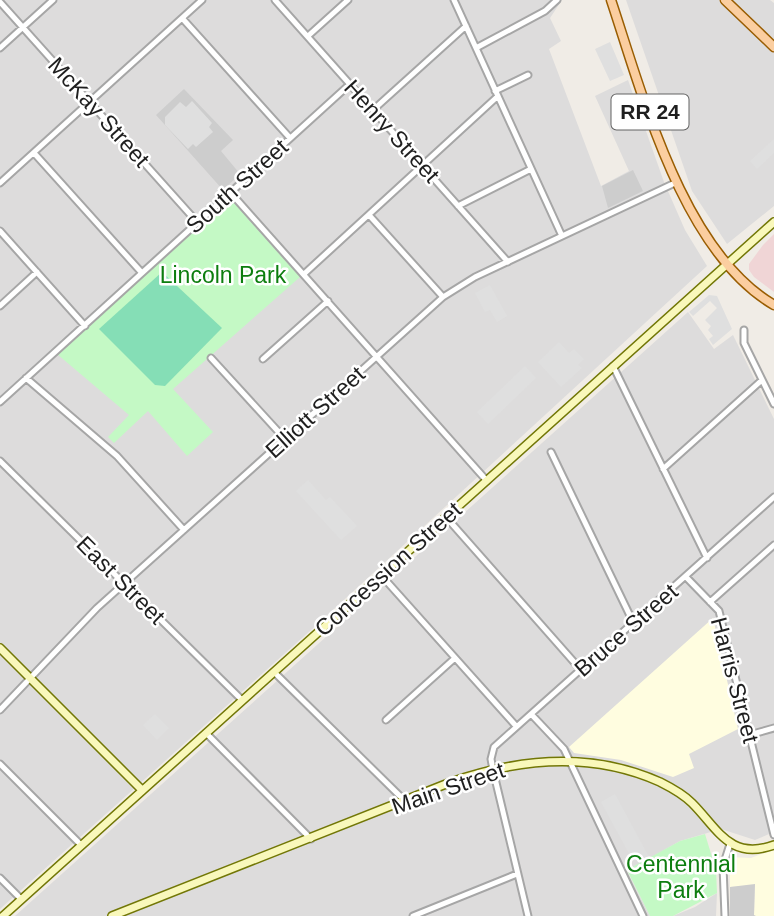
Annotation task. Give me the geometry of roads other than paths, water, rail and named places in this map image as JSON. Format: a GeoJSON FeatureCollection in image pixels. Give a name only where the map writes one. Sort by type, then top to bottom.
{"type":"FeatureCollection","features":[{"type":"Feature","properties":{"kind":"main road","name":"RR 24"},"geometry":{"type":"LineString","coordinates":[[611,0],[656,132],[701,231],[742,281],[774,305]]}},
{"type":"Feature","properties":{"kind":"main road"},"geometry":{"type":"LineString","coordinates":[[725,0],[774,47]]}},
{"type":"Feature","properties":{"kind":"main road","name":"Concession Street"},"geometry":{"type":"LineString","coordinates":[[3,916],[774,222]]}},
{"type":"Feature","properties":{"kind":"main road"},"geometry":{"type":"LineString","coordinates":[[0,648],[142,790]]}},
{"type":"Feature","properties":{"kind":"main road","name":"Main Street"},"geometry":{"type":"LineString","coordinates":[[112,916],[134,911],[451,782],[493,770],[569,761],[618,768],[671,788],[688,799],[719,836],[730,844]]}},
{"type":"Feature","properties":{"kind":"main road"},"geometry":{"type":"LineString","coordinates":[[730,844],[756,849],[774,845]]}},
{"type":"Feature","properties":{"kind":"street"},"geometry":{"type":"LineString","coordinates":[[0,48],[53,0]]}},
{"type":"Feature","properties":{"kind":"street"},"geometry":{"type":"LineString","coordinates":[[0,183],[202,0]]}},
{"type":"Feature","properties":{"kind":"street","name":"Henry Street"},"geometry":{"type":"LineString","coordinates":[[275,0],[508,262]]}},
{"type":"Feature","properties":{"kind":"street"},"geometry":{"type":"LineString","coordinates":[[308,36],[348,0]]}},
{"type":"Feature","properties":{"kind":"street"},"geometry":{"type":"LineString","coordinates":[[454,0],[562,236]]}},
{"type":"Feature","properties":{"kind":"street"},"geometry":{"type":"LineString","coordinates":[[476,48],[545,11],[557,0]]}},
{"type":"Feature","properties":{"kind":"street","name":"McKay Street"},"geometry":{"type":"LineString","coordinates":[[0,2],[197,222]]}},
{"type":"Feature","properties":{"kind":"street"},"geometry":{"type":"LineString","coordinates":[[182,18],[289,138]]}},
{"type":"Feature","properties":{"kind":"street"},"geometry":{"type":"LineString","coordinates":[[373,110],[466,26]]}},
{"type":"Feature","properties":{"kind":"street"},"geometry":{"type":"LineString","coordinates":[[304,274],[497,94],[528,75]]}},
{"type":"Feature","properties":{"kind":"street","name":"South Street"},"geometry":{"type":"LineString","coordinates":[[0,402],[350,84]]}},
{"type":"Feature","properties":{"kind":"street"},"geometry":{"type":"LineString","coordinates":[[34,153],[142,273]]}},
{"type":"Feature","properties":{"kind":"street"},"geometry":{"type":"LineString","coordinates":[[458,206],[531,169]]}},
{"type":"Feature","properties":{"kind":"street","name":"Elliott Street"},"geometry":{"type":"LineString","coordinates":[[0,710],[124,583],[443,297],[460,285],[677,182]]}},
{"type":"Feature","properties":{"kind":"street"},"geometry":{"type":"LineString","coordinates":[[230,192],[487,481]]}},
{"type":"Feature","properties":{"kind":"street"},"geometry":{"type":"LineString","coordinates":[[369,215],[443,297]]}},
{"type":"Feature","properties":{"kind":"street"},"geometry":{"type":"LineString","coordinates":[[0,231],[85,326]]}},
{"type":"Feature","properties":{"kind":"street"},"geometry":{"type":"LineString","coordinates":[[0,306],[37,272]]}},
{"type":"Feature","properties":{"kind":"street"},"geometry":{"type":"LineString","coordinates":[[263,359],[328,301]]}},
{"type":"Feature","properties":{"kind":"street"},"geometry":{"type":"LineString","coordinates":[[744,330],[744,343],[762,380],[771,389],[774,404]]}},
{"type":"Feature","properties":{"kind":"street"},"geometry":{"type":"LineString","coordinates":[[212,358],[285,439]]}},
{"type":"Feature","properties":{"kind":"street"},"geometry":{"type":"LineString","coordinates":[[613,366],[707,558]]}},
{"type":"Feature","properties":{"kind":"street"},"geometry":{"type":"LineString","coordinates":[[26,378],[117,456],[184,530]]}},
{"type":"Feature","properties":{"kind":"street"},"geometry":{"type":"LineString","coordinates":[[663,468],[762,380]]}},
{"type":"Feature","properties":{"kind":"street"},"geometry":{"type":"LineString","coordinates":[[551,452],[634,624]]}},
{"type":"Feature","properties":{"kind":"street","name":"East Street"},"geometry":{"type":"LineString","coordinates":[[0,461],[242,700]]}},
{"type":"Feature","properties":{"kind":"street","name":"Bruce Street"},"geometry":{"type":"LineString","coordinates":[[493,770],[491,759],[495,747],[516,726],[774,497]]}},
{"type":"Feature","properties":{"kind":"street"},"geometry":{"type":"LineString","coordinates":[[446,517],[581,670]]}},
{"type":"Feature","properties":{"kind":"street"},"geometry":{"type":"LineString","coordinates":[[710,602],[774,545]]}},
{"type":"Feature","properties":{"kind":"street"},"geometry":{"type":"LineString","coordinates":[[381,575],[516,726]]}},
{"type":"Feature","properties":{"kind":"street","name":"Harris Street"},"geometry":{"type":"LineString","coordinates":[[687,577],[719,611],[774,835]]}},
{"type":"Feature","properties":{"kind":"street"},"geometry":{"type":"LineString","coordinates":[[386,720],[455,658]]}},
{"type":"Feature","properties":{"kind":"street"},"geometry":{"type":"LineString","coordinates":[[274,671],[405,801]]}},
{"type":"Feature","properties":{"kind":"street"},"geometry":{"type":"LineString","coordinates":[[531,714],[564,749],[643,916]]}},
{"type":"Feature","properties":{"kind":"street"},"geometry":{"type":"LineString","coordinates":[[749,735],[774,728]]}},
{"type":"Feature","properties":{"kind":"street"},"geometry":{"type":"LineString","coordinates":[[205,733],[311,839]]}},
{"type":"Feature","properties":{"kind":"street"},"geometry":{"type":"LineString","coordinates":[[0,764],[81,845]]}},
{"type":"Feature","properties":{"kind":"street"},"geometry":{"type":"LineString","coordinates":[[493,770],[528,916]]}},
{"type":"Feature","properties":{"kind":"street"},"geometry":{"type":"LineString","coordinates":[[725,916],[723,866],[730,844]]}},
{"type":"Feature","properties":{"kind":"street"},"geometry":{"type":"LineString","coordinates":[[413,916],[517,874]]}},
{"type":"Feature","properties":{"kind":"street"},"geometry":{"type":"LineString","coordinates":[[0,878],[21,899]]}},
{"type":"Feature","properties":{"kind":"park label","name":"Lincoln Park"},"geometry":{"type":"Point","coordinates":[223,275]}},
{"type":"Feature","properties":{"kind":"park label","name":"Centennial Park"},"geometry":{"type":"Point","coordinates":[681,877]}}]}
